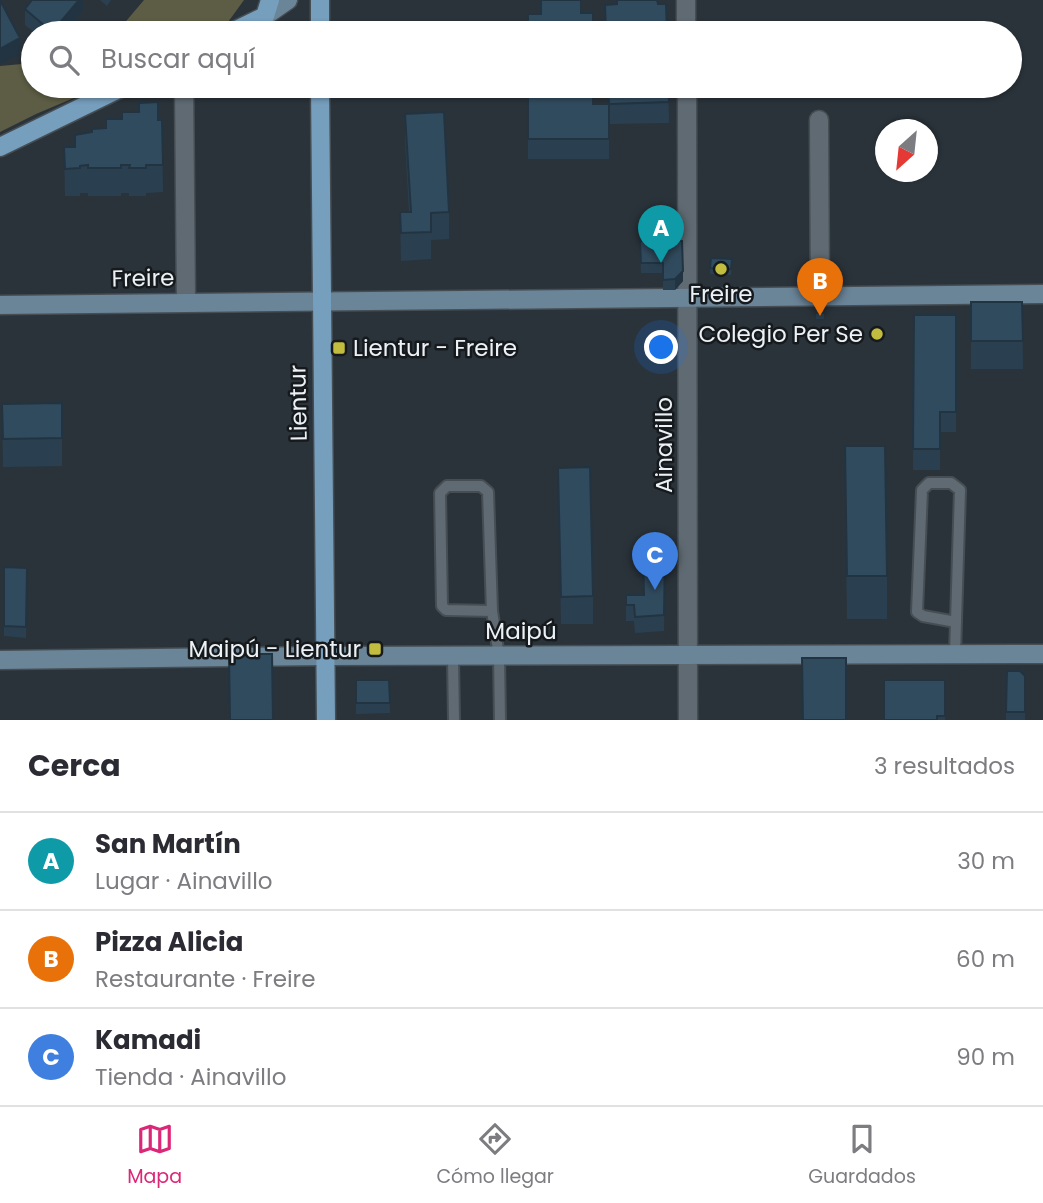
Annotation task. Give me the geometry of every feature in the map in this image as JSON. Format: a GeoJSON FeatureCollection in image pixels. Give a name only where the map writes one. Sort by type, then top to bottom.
{"type":"FeatureCollection","features":[{"type":"Feature","properties":{"kind":"main road"},"geometry":{"type":"LineString","coordinates":[[248,21],[267,8],[288,0]]}},
{"type":"Feature","properties":{"kind":"main road"},"geometry":{"type":"LineString","coordinates":[[320,0],[320,21]]}},
{"type":"Feature","properties":{"kind":"main road"},"geometry":{"type":"LineString","coordinates":[[0,147],[100,98]]}},
{"type":"Feature","properties":{"kind":"main road","name":"Lientur"},"geometry":{"type":"LineString","coordinates":[[320,98],[326,720]]}},
{"type":"Feature","properties":{"kind":"main road","name":"Freire"},"geometry":{"type":"LineString","coordinates":[[0,305],[1043,294]]}},
{"type":"Feature","properties":{"kind":"main road","name":"Maipú"},"geometry":{"type":"LineString","coordinates":[[0,660],[325,656],[1043,654]]}},
{"type":"Feature","properties":{"kind":"street"},"geometry":{"type":"LineString","coordinates":[[686,0],[686,21]]}},
{"type":"Feature","properties":{"kind":"street"},"geometry":{"type":"LineString","coordinates":[[184,98],[186,302]]}},
{"type":"Feature","properties":{"kind":"street","name":"Ainavillo"},"geometry":{"type":"LineString","coordinates":[[687,98],[688,720]]}},
{"type":"Feature","properties":{"kind":"street"},"geometry":{"type":"LineString","coordinates":[[818,120],[820,296]]}},
{"type":"Feature","properties":{"kind":"lane"},"geometry":{"type":"LineString","coordinates":[[955,654],[956,622],[960,490],[951,483],[929,483],[922,490],[917,612],[923,616],[956,622]]}},
{"type":"Feature","properties":{"kind":"lane"},"geometry":{"type":"LineString","coordinates":[[492,611],[446,610],[442,606],[440,493],[447,486],[481,485],[488,492],[492,611],[499,656],[500,720]]}},
{"type":"Feature","properties":{"kind":"lane"},"geometry":{"type":"LineString","coordinates":[[453,656],[454,720]]}},
{"type":"Feature","properties":{"kind":"green space"},"geometry":{"type":"Polygon","coordinates":[[[144,0],[244,0],[229,21],[126,21],[144,0]]]}},
{"type":"Feature","properties":{"kind":"green space"},"geometry":{"type":"Polygon","coordinates":[[[21,64],[21,98],[74,98],[0,132],[0,66],[21,64]]]}},
{"type":"Feature","properties":{"kind":"building"},"geometry":{"type":"Polygon","coordinates":[[[0,0],[20,38],[0,49],[0,0]]]}},
{"type":"Feature","properties":{"kind":"building"},"geometry":{"type":"Polygon","coordinates":[[[32,0],[79,0],[61,21],[39,21],[25,9],[32,0]]]}},
{"type":"Feature","properties":{"kind":"building"},"geometry":{"type":"Polygon","coordinates":[[[541,0],[581,0],[581,13],[593,13],[593,21],[528,21],[528,14],[541,14],[541,0]]]}},
{"type":"Feature","properties":{"kind":"building"},"geometry":{"type":"Polygon","coordinates":[[[617,0],[657,0],[658,4],[666,4],[667,21],[606,21],[605,5],[617,4],[617,0]]]}},
{"type":"Feature","properties":{"kind":"building"},"geometry":{"type":"Polygon","coordinates":[[[528,98],[593,98],[593,104],[609,104],[609,139],[528,139],[528,98]]]}},
{"type":"Feature","properties":{"kind":"building"},"geometry":{"type":"Polygon","coordinates":[[[609,98],[669,98],[669,102],[609,104],[609,98]]]}},
{"type":"Feature","properties":{"kind":"building"},"geometry":{"type":"Polygon","coordinates":[[[158,102],[158,120],[162,120],[163,165],[146,165],[146,168],[121,165],[121,168],[88,168],[88,165],[65,169],[64,147],[75,147],[75,135],[92,132],[92,129],[106,128],[106,119],[122,119],[122,112],[139,112],[139,103],[158,102]]]}},
{"type":"Feature","properties":{"kind":"building"},"geometry":{"type":"Polygon","coordinates":[[[444,112],[449,212],[431,213],[431,232],[401,233],[400,212],[411,212],[405,114],[444,112]]]}},
{"type":"Feature","properties":{"kind":"building"},"geometry":{"type":"Polygon","coordinates":[[[640,241],[682,241],[683,271],[675,279],[663,280],[663,263],[641,263],[640,241]]]}},
{"type":"Feature","properties":{"kind":"building"},"geometry":{"type":"Polygon","coordinates":[[[711,258],[732,259],[731,269],[710,268],[711,258]]]}},
{"type":"Feature","properties":{"kind":"building"},"geometry":{"type":"Polygon","coordinates":[[[971,302],[1022,302],[1023,341],[971,341],[971,302]]]}},
{"type":"Feature","properties":{"kind":"building"},"geometry":{"type":"Polygon","coordinates":[[[816,308],[824,308],[824,313],[816,313],[816,308]]]}},
{"type":"Feature","properties":{"kind":"building"},"geometry":{"type":"Polygon","coordinates":[[[914,315],[956,315],[956,412],[940,412],[940,449],[913,449],[914,315]]]}},
{"type":"Feature","properties":{"kind":"building"},"geometry":{"type":"Polygon","coordinates":[[[62,403],[62,438],[3,439],[2,404],[62,403]]]}},
{"type":"Feature","properties":{"kind":"building"},"geometry":{"type":"Polygon","coordinates":[[[845,446],[885,446],[887,576],[847,576],[845,446]]]}},
{"type":"Feature","properties":{"kind":"building"},"geometry":{"type":"Polygon","coordinates":[[[590,467],[593,596],[561,597],[558,468],[590,467]]]}},
{"type":"Feature","properties":{"kind":"building"},"geometry":{"type":"Polygon","coordinates":[[[643,553],[665,553],[664,615],[635,617],[634,605],[626,605],[626,595],[644,595],[643,553]]]}},
{"type":"Feature","properties":{"kind":"building"},"geometry":{"type":"Polygon","coordinates":[[[4,567],[27,568],[26,627],[4,626],[4,567]]]}},
{"type":"Feature","properties":{"kind":"building"},"geometry":{"type":"Polygon","coordinates":[[[229,654],[272,654],[273,720],[230,720],[229,654]]]}},
{"type":"Feature","properties":{"kind":"building"},"geometry":{"type":"Polygon","coordinates":[[[802,658],[846,658],[846,720],[803,720],[802,658]]]}},
{"type":"Feature","properties":{"kind":"building"},"geometry":{"type":"Polygon","coordinates":[[[1007,671],[1020,671],[1025,676],[1025,712],[1006,712],[1007,671]]]}},
{"type":"Feature","properties":{"kind":"building"},"geometry":{"type":"Polygon","coordinates":[[[356,680],[389,680],[390,703],[356,703],[356,680]]]}},
{"type":"Feature","properties":{"kind":"building"},"geometry":{"type":"Polygon","coordinates":[[[884,680],[945,680],[945,716],[937,716],[937,720],[884,720],[884,680]]]}},
{"type":"Feature","properties":{"kind":"place","name":"San Martín"},"geometry":{"type":"Point","coordinates":[661,263]}},
{"type":"Feature","properties":{"kind":"place","name":"Freire"},"geometry":{"type":"Point","coordinates":[721,269]}},
{"type":"Feature","properties":{"kind":"place","name":"Pizza Alicia"},"geometry":{"type":"Point","coordinates":[820,316]}},
{"type":"Feature","properties":{"kind":"place","name":"Colegio Per Se"},"geometry":{"type":"Point","coordinates":[877,334]}},
{"type":"Feature","properties":{"kind":"place","name":"Lientur - Freire"},"geometry":{"type":"Point","coordinates":[339,348]}},
{"type":"Feature","properties":{"kind":"place","name":"Kamadi"},"geometry":{"type":"Point","coordinates":[655,590]}},
{"type":"Feature","properties":{"kind":"place","name":"Maipú - Lientur"},"geometry":{"type":"Point","coordinates":[375,649]}}]}
